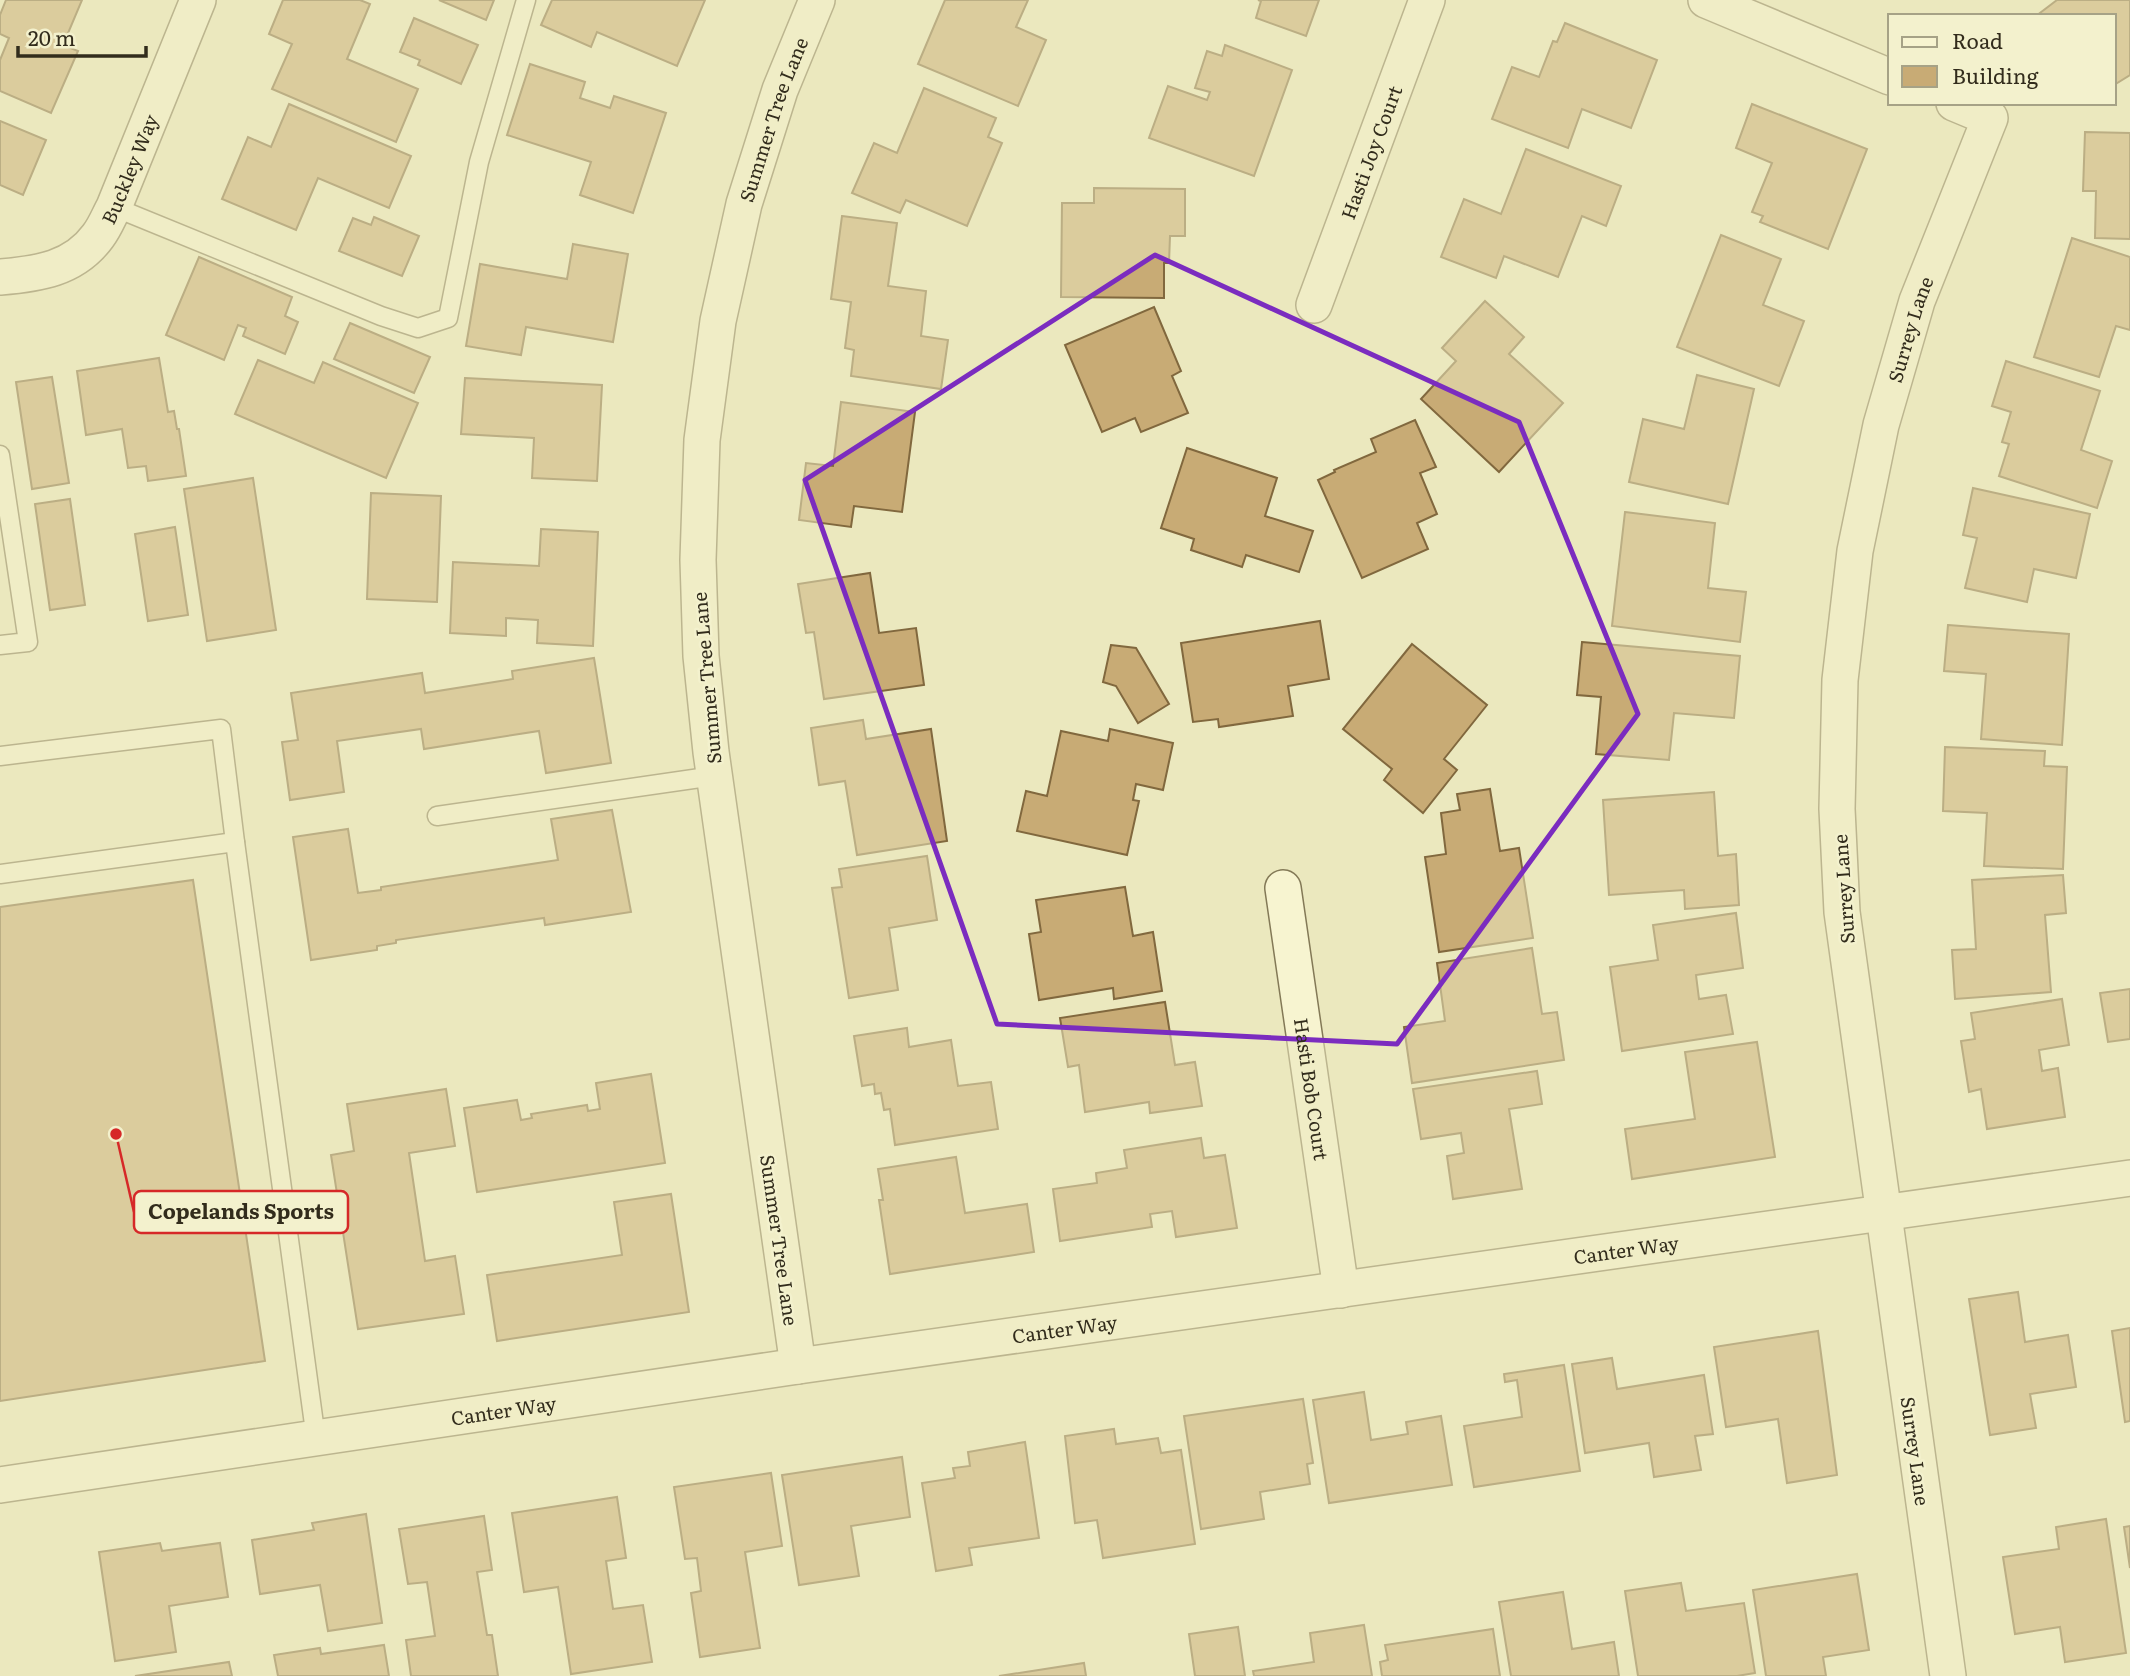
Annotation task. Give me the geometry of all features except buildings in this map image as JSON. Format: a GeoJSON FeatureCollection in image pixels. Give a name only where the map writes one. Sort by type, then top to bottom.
{"type":"FeatureCollection","features":[{"type":"Feature","properties":{"kind":"street","name":"Buckley Way"},"geometry":{"type":"LineString","coordinates":[[0,277],[41,273],[86,249],[99,235],[114,206],[198,0]]}},
{"type":"Feature","properties":{"kind":"street","name":"Summer Tree Lane"},"geometry":{"type":"LineString","coordinates":[[798,1366],[714,776],[701,656],[698,560],[702,440],[718,321],[744,204],[780,90],[817,0]]}},
{"type":"Feature","properties":{"kind":"street","name":"Hasti Joy Court"},"geometry":{"type":"LineString","coordinates":[[1314,305],[1427,0]]}},
{"type":"Feature","properties":{"kind":"street"},"geometry":{"type":"LineString","coordinates":[[1706,0],[1888,76]]}},
{"type":"Feature","properties":{"kind":"street","name":"Surrey Lane"},"geometry":{"type":"LineString","coordinates":[[1948,1676],[1842,912],[1837,809],[1840,680],[1855,551],[1881,425],[1917,301],[1990,118],[1959,105]]}},
{"type":"Feature","properties":{"kind":"street","name":"Hasti Bob Court"},"geometry":{"type":"LineString","coordinates":[[1283,888],[1340,1290]]}},
{"type":"Feature","properties":{"kind":"street","name":"Canter Way"},"geometry":{"type":"LineString","coordinates":[[0,1485],[798,1366],[2130,1178]]}},
{"type":"Feature","properties":{"kind":"lane"},"geometry":{"type":"LineString","coordinates":[[114,206],[382,316],[418,328],[448,318],[479,162],[526,0]]}},
{"type":"Feature","properties":{"kind":"lane"},"geometry":{"type":"LineString","coordinates":[[0,455],[28,642],[0,645]]}},
{"type":"Feature","properties":{"kind":"lane"},"geometry":{"type":"LineString","coordinates":[[0,756],[221,730],[316,1439]]}},
{"type":"Feature","properties":{"kind":"lane"},"geometry":{"type":"LineString","coordinates":[[438,816],[714,776]]}},
{"type":"Feature","properties":{"kind":"lane"},"geometry":{"type":"LineString","coordinates":[[0,874],[235,842]]}},
{"type":"Feature","properties":{"kind":"highlighted area"},"geometry":{"type":"Polygon","coordinates":[[[1155,255],[1519,422],[1638,714],[1397,1044],[997,1024],[805,480],[1155,255]]]}},
{"type":"Feature","properties":{"kind":"place","name":"Copelands Sports"},"geometry":{"type":"Point","coordinates":[116,1134]}}]}
